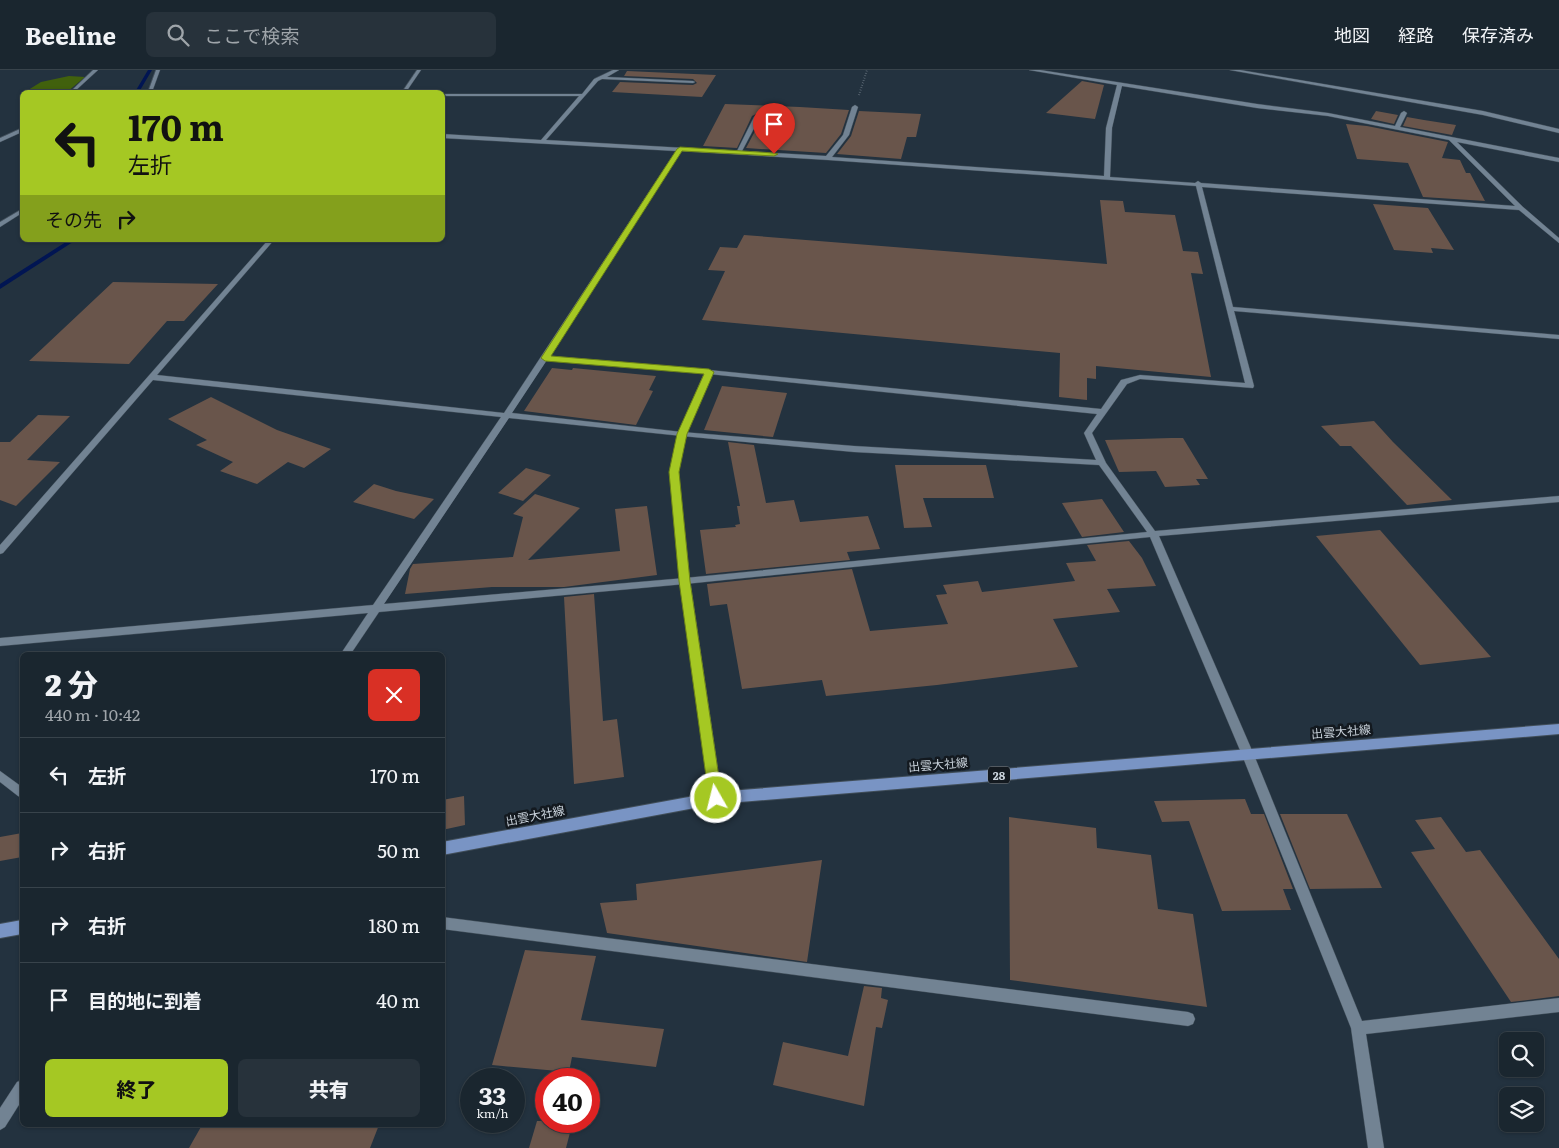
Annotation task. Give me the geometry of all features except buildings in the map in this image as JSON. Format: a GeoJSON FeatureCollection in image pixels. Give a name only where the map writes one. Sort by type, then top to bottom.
{"type":"FeatureCollection","features":[{"type":"Feature","properties":{"kind":"main road","name":"出雲大社線"},"geometry":{"type":"LineString","coordinates":[[445,848],[716,798],[1559,729]]}},
{"type":"Feature","properties":{"kind":"main road"},"geometry":{"type":"LineString","coordinates":[[0,932],[20,927]]}},
{"type":"Feature","properties":{"kind":"street"},"geometry":{"type":"LineString","coordinates":[[74,90],[96,70]]}},
{"type":"Feature","properties":{"kind":"street"},"geometry":{"type":"LineString","coordinates":[[151,90],[158,70]]}},
{"type":"Feature","properties":{"kind":"street"},"geometry":{"type":"LineString","coordinates":[[405,90],[419,70]]}},
{"type":"Feature","properties":{"kind":"street"},"geometry":{"type":"LineString","coordinates":[[543,141],[596,80],[616,70]]}},
{"type":"Feature","properties":{"kind":"street"},"geometry":{"type":"LineString","coordinates":[[1031,70],[1258,106],[1288,108],[1367,120],[1397,128],[1559,160]]}},
{"type":"Feature","properties":{"kind":"street"},"geometry":{"type":"LineString","coordinates":[[1232,70],[1483,113],[1559,131]]}},
{"type":"Feature","properties":{"kind":"street"},"geometry":{"type":"LineString","coordinates":[[601,78],[693,82]]}},
{"type":"Feature","properties":{"kind":"street"},"geometry":{"type":"LineString","coordinates":[[1107,177],[1109,128],[1120,84]]}},
{"type":"Feature","properties":{"kind":"street"},"geometry":{"type":"LineString","coordinates":[[445,95],[584,95]]}},
{"type":"Feature","properties":{"kind":"street"},"geometry":{"type":"LineString","coordinates":[[828,158],[846,135],[855,107]]}},
{"type":"Feature","properties":{"kind":"street"},"geometry":{"type":"LineString","coordinates":[[1397,128],[1404,113]]}},
{"type":"Feature","properties":{"kind":"street"},"geometry":{"type":"LineString","coordinates":[[739,152],[757,117]]}},
{"type":"Feature","properties":{"kind":"street"},"geometry":{"type":"LineString","coordinates":[[0,140],[20,131]]}},
{"type":"Feature","properties":{"kind":"street"},"geometry":{"type":"LineString","coordinates":[[445,136],[739,152],[1198,183],[1521,208]]}},
{"type":"Feature","properties":{"kind":"street"},"geometry":{"type":"LineString","coordinates":[[1450,138],[1521,208],[1559,241]]}},
{"type":"Feature","properties":{"kind":"street"},"geometry":{"type":"LineString","coordinates":[[347,652],[508,415],[680,149]]}},
{"type":"Feature","properties":{"kind":"street"},"geometry":{"type":"LineString","coordinates":[[1198,183],[1232,309],[1250,386],[1140,377],[1124,382],[1088,433],[1102,463],[1153,534],[1248,755],[1358,1028],[1376,1148]]}},
{"type":"Feature","properties":{"kind":"street"},"geometry":{"type":"LineString","coordinates":[[0,225],[20,212]]}},
{"type":"Feature","properties":{"kind":"street"},"geometry":{"type":"LineString","coordinates":[[0,550],[269,242]]}},
{"type":"Feature","properties":{"kind":"street"},"geometry":{"type":"LineString","coordinates":[[1232,309],[1559,337]]}},
{"type":"Feature","properties":{"kind":"street"},"geometry":{"type":"LineString","coordinates":[[545,358],[709,372],[1103,412]]}},
{"type":"Feature","properties":{"kind":"street"},"geometry":{"type":"LineString","coordinates":[[709,372],[682,434],[674,472],[685,581],[716,798]]}},
{"type":"Feature","properties":{"kind":"street"},"geometry":{"type":"LineString","coordinates":[[150,377],[682,434],[854,449],[1102,463]]}},
{"type":"Feature","properties":{"kind":"street"},"geometry":{"type":"LineString","coordinates":[[0,642],[685,581],[1153,534],[1559,499]]}},
{"type":"Feature","properties":{"kind":"street"},"geometry":{"type":"LineString","coordinates":[[0,776],[20,791]]}},
{"type":"Feature","properties":{"kind":"street"},"geometry":{"type":"LineString","coordinates":[[445,923],[1188,1019]]}},
{"type":"Feature","properties":{"kind":"street"},"geometry":{"type":"LineString","coordinates":[[1358,1028],[1559,1005]]}},
{"type":"Feature","properties":{"kind":"street"},"geometry":{"type":"LineString","coordinates":[[0,1122],[20,1090]]}},
{"type":"Feature","properties":{"kind":"path"},"geometry":{"type":"LineString","coordinates":[[855,107],[867,70]]}},
{"type":"Feature","properties":{"kind":"green space"},"geometry":{"type":"Polygon","coordinates":[[[69,76],[85,77],[69,90],[28,90],[41,82],[69,76]]]}},
{"type":"Feature","properties":{"kind":"waterway"},"geometry":{"type":"LineString","coordinates":[[138,90],[150,70]]}},
{"type":"Feature","properties":{"kind":"waterway"},"geometry":{"type":"LineString","coordinates":[[0,287],[70,242]]}},
{"type":"Feature","properties":{"kind":"route"},"geometry":{"type":"LineString","coordinates":[[716,798],[685,581],[674,472],[682,434],[709,372],[545,358],[650,199],[680,149],[774,154]]}}]}
